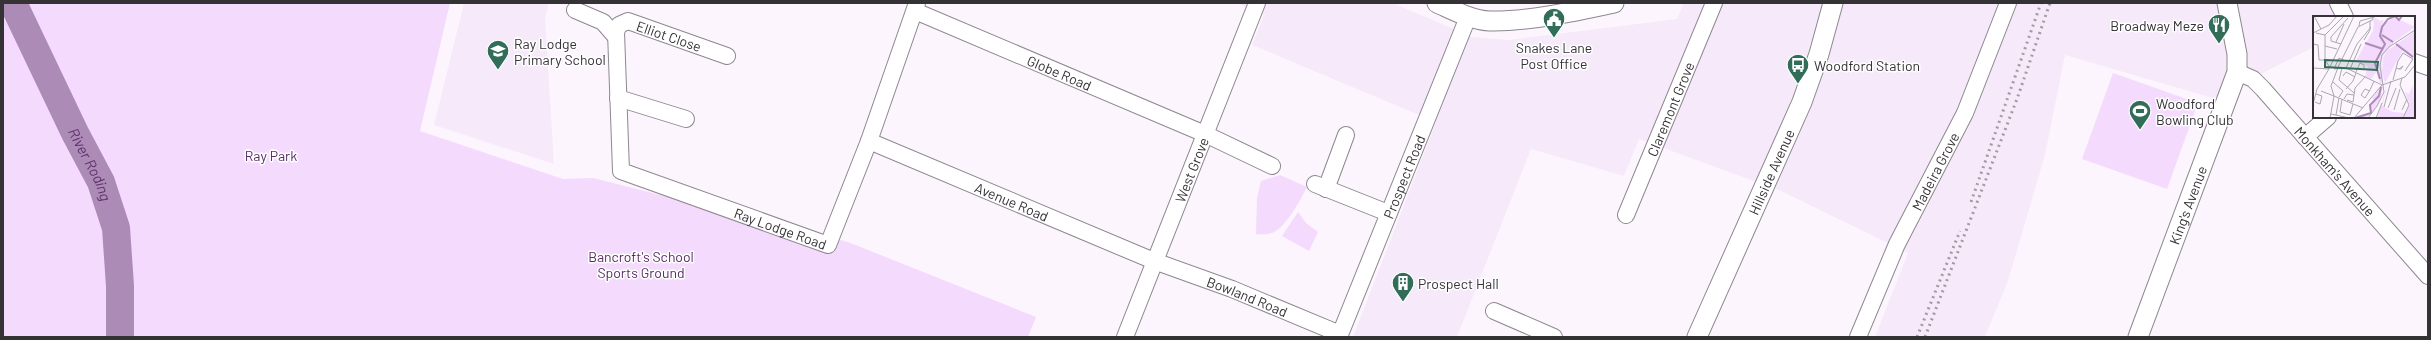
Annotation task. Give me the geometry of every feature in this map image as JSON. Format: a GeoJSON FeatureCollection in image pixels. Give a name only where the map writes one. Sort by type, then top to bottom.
{"type":"FeatureCollection","features":[{"type":"Feature","properties":{"kind":"street","name":"West Grove"},"geometry":{"type":"LineString","coordinates":[[1125,337],[1257,3]]}},
{"type":"Feature","properties":{"kind":"street"},"geometry":{"type":"LineString","coordinates":[[1437,3],[1468,16],[1489,21],[1564,14],[1614,3]]}},
{"type":"Feature","properties":{"kind":"street","name":"Claremont Grove"},"geometry":{"type":"LineString","coordinates":[[1626,215],[1714,3]]}},
{"type":"Feature","properties":{"kind":"street","name":"Hillside Avenue"},"geometry":{"type":"LineString","coordinates":[[1697,337],[1800,109],[1819,54],[1833,3]]}},
{"type":"Feature","properties":{"kind":"street","name":"Madeira Grove"},"geometry":{"type":"LineString","coordinates":[[1858,337],[1897,244],[1966,113],[2008,3]]}},
{"type":"Feature","properties":{"kind":"street","name":"King's Avenue"},"geometry":{"type":"LineString","coordinates":[[2138,337],[2237,72],[2238,54],[2227,3]]}},
{"type":"Feature","properties":{"kind":"street"},"geometry":{"type":"LineString","coordinates":[[2338,3],[2344,16]]}},
{"type":"Feature","properties":{"kind":"street","name":"Globe Road"},"geometry":{"type":"LineString","coordinates":[[916,7],[1205,134],[1272,166]]}},
{"type":"Feature","properties":{"kind":"street","name":"Ray Lodge Road"},"geometry":{"type":"LineString","coordinates":[[616,34],[621,171],[828,245],[832,241],[869,141],[916,7]]}},
{"type":"Feature","properties":{"kind":"street"},"geometry":{"type":"LineString","coordinates":[[575,10],[603,22],[616,34]]}},
{"type":"Feature","properties":{"kind":"street","name":"Prospect Road"},"geometry":{"type":"LineString","coordinates":[[1339,336],[1468,16]]}},
{"type":"Feature","properties":{"kind":"street","name":"Elliot Close"},"geometry":{"type":"LineString","coordinates":[[616,34],[619,24],[628,21],[727,56]]}},
{"type":"Feature","properties":{"kind":"street"},"geometry":{"type":"LineString","coordinates":[[2415,62],[2428,68]]}},
{"type":"Feature","properties":{"kind":"street","name":"Monkham's Avenue"},"geometry":{"type":"LineString","coordinates":[[2237,72],[2258,84],[2428,276]]}},
{"type":"Feature","properties":{"kind":"street"},"geometry":{"type":"LineString","coordinates":[[618,98],[686,119]]}},
{"type":"Feature","properties":{"kind":"street"},"geometry":{"type":"LineString","coordinates":[[2305,137],[2327,118]]}},
{"type":"Feature","properties":{"kind":"street"},"geometry":{"type":"LineString","coordinates":[[1346,135],[1321,186],[1388,213]]}},
{"type":"Feature","properties":{"kind":"street","name":"Avenue Road"},"geometry":{"type":"LineString","coordinates":[[869,141],[1154,261]]}},
{"type":"Feature","properties":{"kind":"street","name":"Bowland Road"},"geometry":{"type":"LineString","coordinates":[[1154,261],[1232,289],[1339,336]]}},
{"type":"Feature","properties":{"kind":"street"},"geometry":{"type":"LineString","coordinates":[[1494,311],[1554,337]]}},
{"type":"Feature","properties":{"kind":"shaded area","name":"Ray Lodge Primary School"},"geometry":{"type":"Polygon","coordinates":[[[464,3],[549,3],[545,18],[554,164],[434,125],[464,3]]]}},
{"type":"Feature","properties":{"kind":"shaded area"},"geometry":{"type":"Polygon","coordinates":[[[1237,3],[1393,3],[1472,37],[1508,40],[1677,19],[1684,3],[2337,3],[2337,16],[2313,16],[2313,48],[2213,98],[2065,55],[2045,155],[2008,281],[1985,337],[1875,337],[1908,253],[1781,191],[1639,139],[1624,176],[1531,149],[1457,337],[1353,337],[1436,122],[1252,45],[1264,15],[1237,3]]]}},
{"type":"Feature","properties":{"kind":"green space","name":"Ray Park"},"geometry":{"type":"Polygon","coordinates":[[[3,3],[450,3],[420,131],[563,179],[593,178],[848,242],[1036,317],[1028,337],[3,337],[3,3]]]}},
{"type":"Feature","properties":{"kind":"green space","name":"Woodford Bowling Club"},"geometry":{"type":"Polygon","coordinates":[[[2113,73],[2198,103],[2167,189],[2082,159],[2113,73]]]}},
{"type":"Feature","properties":{"kind":"green space"},"geometry":{"type":"Polygon","coordinates":[[[1280,175],[1307,187],[1301,199],[1282,226],[1270,234],[1256,234],[1257,198],[1261,181],[1280,175]]]}},
{"type":"Feature","properties":{"kind":"green space"},"geometry":{"type":"Polygon","coordinates":[[[1298,212],[1306,223],[1318,232],[1309,251],[1282,236],[1298,212]]]}},
{"type":"Feature","properties":{"kind":"waterway","name":"River Roding"},"geometry":{"type":"LineString","coordinates":[[13,3],[75,133],[101,182],[116,228],[120,286],[120,337]]}},
{"type":"Feature","properties":{"kind":"railway"},"geometry":{"type":"LineString","coordinates":[[1971,202],[2041,3]]}},
{"type":"Feature","properties":{"kind":"railway"},"geometry":{"type":"LineString","coordinates":[[1925,337],[2017,99],[2050,3]]}},
{"type":"Feature","properties":{"kind":"railway"},"geometry":{"type":"LineString","coordinates":[[1917,337],[1960,231]]}},
{"type":"Feature","properties":{"kind":"place","name":"Snakes Lane Post Office"},"geometry":{"type":"Point","coordinates":[1554,38]}},
{"type":"Feature","properties":{"kind":"place","name":"Broadway Meze"},"geometry":{"type":"Point","coordinates":[2219,44]}},
{"type":"Feature","properties":{"kind":"place","name":"Ray Lodge Primary School"},"geometry":{"type":"Point","coordinates":[498,70]}},
{"type":"Feature","properties":{"kind":"place","name":"Woodford Station"},"geometry":{"type":"Point","coordinates":[1798,84]}},
{"type":"Feature","properties":{"kind":"place","name":"Woodford Bowling Club"},"geometry":{"type":"Point","coordinates":[2140,130]}},
{"type":"Feature","properties":{"kind":"place","name":"Prospect Hall"},"geometry":{"type":"Point","coordinates":[1403,302]}},
{"type":"Feature","properties":{"kind":"park label","name":"Bancroft's School Sports Ground"},"geometry":{"type":"Point","coordinates":[641,264]}}]}
